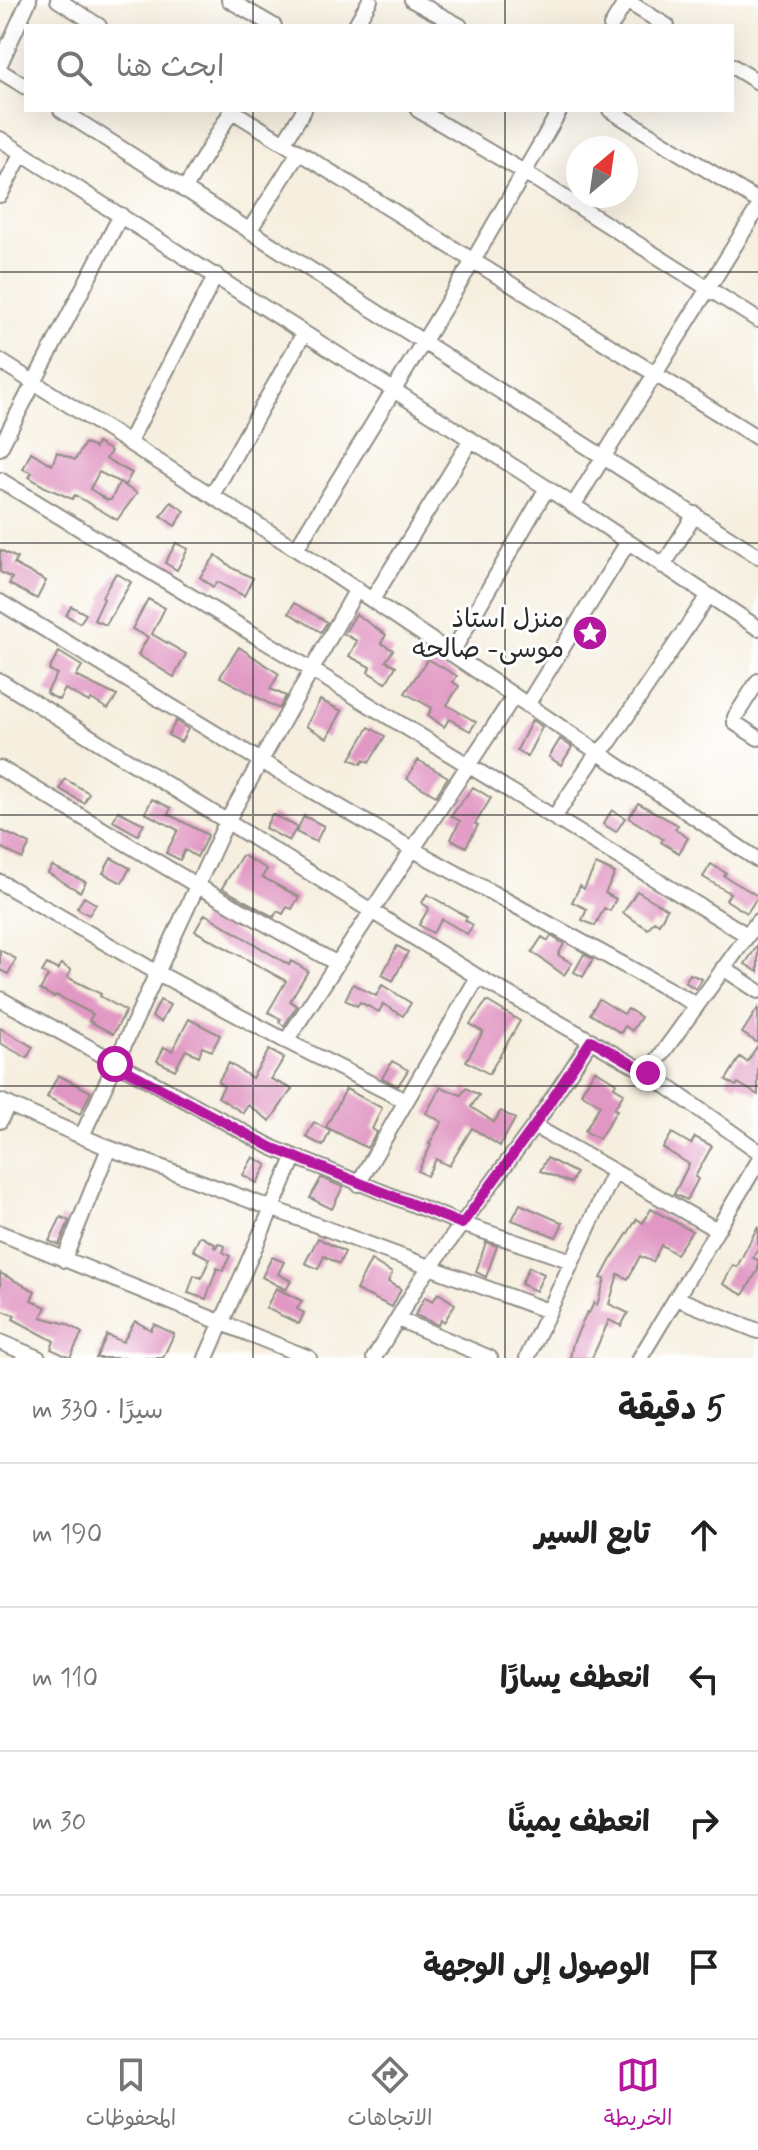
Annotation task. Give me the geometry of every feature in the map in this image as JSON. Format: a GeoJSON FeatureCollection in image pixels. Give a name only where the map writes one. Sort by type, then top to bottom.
{"type":"FeatureCollection","features":[{"type":"Feature","properties":{"kind":"street"},"geometry":{"type":"LineString","coordinates":[[0,64],[4,45],[29,0]]}},
{"type":"Feature","properties":{"kind":"street"},"geometry":{"type":"LineString","coordinates":[[58,0],[96,24]]}},
{"type":"Feature","properties":{"kind":"street"},"geometry":{"type":"LineString","coordinates":[[229,0],[271,24]]}},
{"type":"Feature","properties":{"kind":"street"},"geometry":{"type":"LineString","coordinates":[[356,24],[370,0]]}},
{"type":"Feature","properties":{"kind":"street"},"geometry":{"type":"LineString","coordinates":[[412,0],[456,24]]}},
{"type":"Feature","properties":{"kind":"street"},"geometry":{"type":"LineString","coordinates":[[612,24],[626,0],[664,24]]}},
{"type":"Feature","properties":{"kind":"street"},"geometry":{"type":"LineString","coordinates":[[734,67],[758,82]]}},
{"type":"Feature","properties":{"kind":"street"},"geometry":{"type":"LineString","coordinates":[[0,71],[24,86]]}},
{"type":"Feature","properties":{"kind":"street"},"geometry":{"type":"LineString","coordinates":[[64,112],[758,556]]}},
{"type":"Feature","properties":{"kind":"street"},"geometry":{"type":"LineString","coordinates":[[184,190],[231,112]]}},
{"type":"Feature","properties":{"kind":"street"},"geometry":{"type":"LineString","coordinates":[[235,112],[758,438]]}},
{"type":"Feature","properties":{"kind":"street"},"geometry":{"type":"LineString","coordinates":[[284,142],[303,112]]}},
{"type":"Feature","properties":{"kind":"street"},"geometry":{"type":"LineString","coordinates":[[421,112],[524,172],[758,320]]}},
{"type":"Feature","properties":{"kind":"street"},"geometry":{"type":"LineString","coordinates":[[296,549],[425,341],[559,112]]}},
{"type":"Feature","properties":{"kind":"street"},"geometry":{"type":"LineString","coordinates":[[613,112],[758,201]]}},
{"type":"Feature","properties":{"kind":"street"},"geometry":{"type":"LineString","coordinates":[[0,139],[547,488],[758,628]]}},
{"type":"Feature","properties":{"kind":"street"},"geometry":{"type":"LineString","coordinates":[[249,231],[299,152]]}},
{"type":"Feature","properties":{"kind":"street"},"geometry":{"type":"LineString","coordinates":[[0,195],[22,153]]}},
{"type":"Feature","properties":{"kind":"street"},"geometry":{"type":"LineString","coordinates":[[573,506],[758,208]]}},
{"type":"Feature","properties":{"kind":"street"},"geometry":{"type":"LineString","coordinates":[[0,448],[121,215]]}},
{"type":"Feature","properties":{"kind":"street"},"geometry":{"type":"LineString","coordinates":[[129,442],[216,275]]}},
{"type":"Feature","properties":{"kind":"street"},"geometry":{"type":"LineString","coordinates":[[212,495],[304,333]]}},
{"type":"Feature","properties":{"kind":"street"},"geometry":{"type":"LineString","coordinates":[[0,361],[357,589],[758,860]]}},
{"type":"Feature","properties":{"kind":"street"},"geometry":{"type":"LineString","coordinates":[[372,600],[471,440]]}},
{"type":"Feature","properties":{"kind":"street"},"geometry":{"type":"LineString","coordinates":[[0,480],[747,935]]}},
{"type":"Feature","properties":{"kind":"street"},"geometry":{"type":"LineString","coordinates":[[451,654],[547,488]]}},
{"type":"Feature","properties":{"kind":"street"},"geometry":{"type":"LineString","coordinates":[[663,566],[695,514]]}},
{"type":"Feature","properties":{"kind":"street"},"geometry":{"type":"LineString","coordinates":[[527,705],[628,542]]}},
{"type":"Feature","properties":{"kind":"street"},"geometry":{"type":"LineString","coordinates":[[82,1136],[226,823],[357,589]]}},
{"type":"Feature","properties":{"kind":"street"},"geometry":{"type":"LineString","coordinates":[[555,816],[708,596]]}},
{"type":"Feature","properties":{"kind":"street"},"geometry":{"type":"LineString","coordinates":[[0,602],[412,849],[697,1005]]}},
{"type":"Feature","properties":{"kind":"street"},"geometry":{"type":"LineString","coordinates":[[0,681],[370,912],[648,1073],[758,1151]]}},
{"type":"Feature","properties":{"kind":"street"},"geometry":{"type":"LineString","coordinates":[[758,681],[735,717],[735,723],[758,738]]}},
{"type":"Feature","properties":{"kind":"street"},"geometry":{"type":"LineString","coordinates":[[286,1041],[514,696]]}},
{"type":"Feature","properties":{"kind":"street"},"geometry":{"type":"LineString","coordinates":[[0,768],[196,885],[336,963]]}},
{"type":"Feature","properties":{"kind":"street"},"geometry":{"type":"LineString","coordinates":[[0,882],[156,972],[406,1101]]}},
{"type":"Feature","properties":{"kind":"street"},"geometry":{"type":"LineString","coordinates":[[648,1073],[758,921]]}},
{"type":"Feature","properties":{"kind":"street"},"geometry":{"type":"LineString","coordinates":[[723,968],[758,991]]}},
{"type":"Feature","properties":{"kind":"street"},"geometry":{"type":"LineString","coordinates":[[358,1184],[478,977]]}},
{"type":"Feature","properties":{"kind":"street"},"geometry":{"type":"LineString","coordinates":[[0,999],[115,1064],[294,1158],[462,1224],[572,1261]]}},
{"type":"Feature","properties":{"kind":"street"},"geometry":{"type":"LineString","coordinates":[[374,1358],[430,1267],[534,1126],[591,1040]]}},
{"type":"Feature","properties":{"kind":"street"},"geometry":{"type":"LineString","coordinates":[[0,1121],[4,1103],[109,1148],[548,1311]]}},
{"type":"Feature","properties":{"kind":"street"},"geometry":{"type":"LineString","coordinates":[[534,1126],[717,1230]]}},
{"type":"Feature","properties":{"kind":"street"},"geometry":{"type":"LineString","coordinates":[[64,1260],[109,1148]]}},
{"type":"Feature","properties":{"kind":"street"},"geometry":{"type":"LineString","coordinates":[[206,1358],[294,1158]]}},
{"type":"Feature","properties":{"kind":"street"},"geometry":{"type":"LineString","coordinates":[[640,1358],[758,1162]]}},
{"type":"Feature","properties":{"kind":"street"},"geometry":{"type":"LineString","coordinates":[[527,1358],[614,1172]]}},
{"type":"Feature","properties":{"kind":"street"},"geometry":{"type":"LineString","coordinates":[[0,1233],[309,1358]]}},
{"type":"Feature","properties":{"kind":"street"},"geometry":{"type":"LineString","coordinates":[[676,1298],[758,1331]]}},
{"type":"Feature","properties":{"kind":"street"},"geometry":{"type":"LineString","coordinates":[[398,1319],[490,1358]]}},
{"type":"Feature","properties":{"kind":"street"},"geometry":{"type":"LineString","coordinates":[[0,1342],[38,1358]]}},
{"type":"Feature","properties":{"kind":"building"},"geometry":{"type":"Polygon","coordinates":[[[85,443],[95,448],[97,443],[111,451],[106,459],[132,473],[125,485],[99,472],[90,489],[107,500],[111,500],[119,483],[137,493],[117,520],[75,495],[72,499],[45,487],[29,477],[32,473],[23,469],[31,452],[52,465],[57,452],[75,460],[85,443]]]}},
{"type":"Feature","properties":{"kind":"building"},"geometry":{"type":"Polygon","coordinates":[[[171,502],[185,511],[175,526],[161,516],[171,502]]]}},
{"type":"Feature","properties":{"kind":"building"},"geometry":{"type":"Polygon","coordinates":[[[176,543],[188,549],[177,570],[165,563],[176,543]]]}},
{"type":"Feature","properties":{"kind":"building"},"geometry":{"type":"Polygon","coordinates":[[[0,550],[17,558],[14,564],[46,581],[37,599],[9,584],[12,578],[0,572],[0,550]]]}},
{"type":"Feature","properties":{"kind":"building"},"geometry":{"type":"Polygon","coordinates":[[[216,555],[253,578],[244,596],[217,582],[213,587],[200,577],[216,555]]]}},
{"type":"Feature","properties":{"kind":"building"},"geometry":{"type":"Polygon","coordinates":[[[116,573],[131,582],[106,625],[94,620],[104,599],[102,597],[116,573]]]}},
{"type":"Feature","properties":{"kind":"building"},"geometry":{"type":"Polygon","coordinates":[[[148,599],[165,608],[152,634],[186,654],[174,677],[138,655],[148,637],[132,629],[148,599]]]}},
{"type":"Feature","properties":{"kind":"building"},"geometry":{"type":"Polygon","coordinates":[[[294,603],[327,622],[321,632],[289,613],[294,603]]]}},
{"type":"Feature","properties":{"kind":"building"},"geometry":{"type":"Polygon","coordinates":[[[71,606],[86,614],[80,623],[66,615],[71,606]]]}},
{"type":"Feature","properties":{"kind":"building"},"geometry":{"type":"Polygon","coordinates":[[[356,614],[386,635],[381,643],[393,650],[386,661],[396,666],[386,683],[368,672],[370,667],[349,656],[357,641],[344,634],[356,614]]]}},
{"type":"Feature","properties":{"kind":"building"},"geometry":{"type":"Polygon","coordinates":[[[239,647],[279,674],[270,689],[286,696],[279,709],[220,677],[239,647]]]}},
{"type":"Feature","properties":{"kind":"building"},"geometry":{"type":"Polygon","coordinates":[[[59,652],[82,666],[76,676],[117,696],[108,709],[65,689],[59,700],[46,693],[57,674],[49,670],[59,652]]]}},
{"type":"Feature","properties":{"kind":"building"},"geometry":{"type":"Polygon","coordinates":[[[428,659],[457,676],[453,682],[459,686],[447,705],[476,722],[470,731],[449,719],[444,727],[428,715],[432,708],[405,693],[428,659]]]}},
{"type":"Feature","properties":{"kind":"building"},"geometry":{"type":"Polygon","coordinates":[[[320,700],[342,711],[327,738],[306,726],[320,700]]]}},
{"type":"Feature","properties":{"kind":"building"},"geometry":{"type":"Polygon","coordinates":[[[532,720],[542,727],[527,757],[517,750],[532,720]]]}},
{"type":"Feature","properties":{"kind":"building"},"geometry":{"type":"Polygon","coordinates":[[[176,721],[188,729],[181,742],[168,735],[176,721]]]}},
{"type":"Feature","properties":{"kind":"building"},"geometry":{"type":"Polygon","coordinates":[[[369,727],[385,736],[369,763],[364,760],[361,764],[350,759],[369,727]]]}},
{"type":"Feature","properties":{"kind":"building"},"geometry":{"type":"Polygon","coordinates":[[[560,739],[572,747],[561,765],[549,757],[560,739]]]}},
{"type":"Feature","properties":{"kind":"building"},"geometry":{"type":"Polygon","coordinates":[[[418,760],[448,777],[436,796],[407,779],[418,760]]]}},
{"type":"Feature","properties":{"kind":"building"},"geometry":{"type":"Polygon","coordinates":[[[65,779],[89,793],[84,803],[60,789],[65,779]]]}},
{"type":"Feature","properties":{"kind":"building"},"geometry":{"type":"Polygon","coordinates":[[[473,787],[491,798],[475,824],[478,825],[466,847],[451,839],[460,821],[451,816],[473,787]]]}},
{"type":"Feature","properties":{"kind":"building"},"geometry":{"type":"Polygon","coordinates":[[[152,799],[171,808],[168,814],[208,835],[197,857],[185,850],[180,860],[166,853],[178,830],[145,813],[152,799]]]}},
{"type":"Feature","properties":{"kind":"building"},"geometry":{"type":"Polygon","coordinates":[[[638,803],[678,825],[675,829],[688,838],[679,853],[629,818],[638,803]]]}},
{"type":"Feature","properties":{"kind":"building"},"geometry":{"type":"Polygon","coordinates":[[[612,810],[625,818],[616,832],[603,824],[612,810]]]}},
{"type":"Feature","properties":{"kind":"building"},"geometry":{"type":"Polygon","coordinates":[[[118,811],[144,824],[138,835],[113,821],[118,811]]]}},
{"type":"Feature","properties":{"kind":"building"},"geometry":{"type":"Polygon","coordinates":[[[272,814],[297,827],[289,841],[265,828],[272,814]]]}},
{"type":"Feature","properties":{"kind":"building"},"geometry":{"type":"Polygon","coordinates":[[[304,816],[324,826],[316,842],[296,832],[304,816]]]}},
{"type":"Feature","properties":{"kind":"building"},"geometry":{"type":"Polygon","coordinates":[[[0,830],[30,844],[22,859],[0,847],[0,830]]]}},
{"type":"Feature","properties":{"kind":"building"},"geometry":{"type":"Polygon","coordinates":[[[242,855],[267,869],[262,877],[299,897],[292,909],[287,907],[283,914],[277,911],[274,917],[222,888],[242,855]]]}},
{"type":"Feature","properties":{"kind":"building"},"geometry":{"type":"Polygon","coordinates":[[[111,858],[130,868],[122,883],[103,873],[111,858]]]}},
{"type":"Feature","properties":{"kind":"building"},"geometry":{"type":"Polygon","coordinates":[[[596,864],[615,873],[605,893],[616,899],[610,911],[604,908],[595,926],[582,920],[587,909],[572,902],[580,886],[584,889],[596,864]]]}},
{"type":"Feature","properties":{"kind":"building"},"geometry":{"type":"Polygon","coordinates":[[[711,864],[726,873],[724,876],[758,896],[747,913],[726,900],[730,893],[703,877],[711,864]]]}},
{"type":"Feature","properties":{"kind":"building"},"geometry":{"type":"Polygon","coordinates":[[[52,866],[86,882],[80,892],[48,873],[52,866]]]}},
{"type":"Feature","properties":{"kind":"building"},"geometry":{"type":"Polygon","coordinates":[[[637,891],[667,909],[659,924],[654,921],[648,929],[623,913],[637,891]]]}},
{"type":"Feature","properties":{"kind":"building"},"geometry":{"type":"Polygon","coordinates":[[[427,894],[467,917],[465,920],[473,925],[467,934],[442,919],[433,933],[419,925],[429,908],[422,903],[427,894]]]}},
{"type":"Feature","properties":{"kind":"building"},"geometry":{"type":"Polygon","coordinates":[[[84,897],[96,904],[89,915],[77,908],[84,897]]]}},
{"type":"Feature","properties":{"kind":"building"},"geometry":{"type":"Polygon","coordinates":[[[205,914],[289,965],[291,961],[308,971],[290,1001],[297,1006],[284,1026],[279,1022],[281,1019],[268,1012],[286,981],[195,931],[205,914]]]}},
{"type":"Feature","properties":{"kind":"building"},"geometry":{"type":"Polygon","coordinates":[[[551,936],[564,944],[558,955],[572,963],[564,975],[532,952],[542,937],[548,941],[551,936]]]}},
{"type":"Feature","properties":{"kind":"building"},"geometry":{"type":"Polygon","coordinates":[[[758,945],[758,972],[745,964],[758,945]]]}},
{"type":"Feature","properties":{"kind":"building"},"geometry":{"type":"Polygon","coordinates":[[[397,946],[408,952],[393,981],[382,975],[397,946]]]}},
{"type":"Feature","properties":{"kind":"building"},"geometry":{"type":"Polygon","coordinates":[[[0,950],[16,959],[8,974],[0,970],[0,950]]]}},
{"type":"Feature","properties":{"kind":"building"},"geometry":{"type":"Polygon","coordinates":[[[584,954],[593,959],[583,977],[574,972],[584,954]]]}},
{"type":"Feature","properties":{"kind":"building"},"geometry":{"type":"Polygon","coordinates":[[[47,964],[58,970],[61,964],[71,970],[67,977],[126,1011],[113,1034],[89,1021],[93,1014],[40,990],[48,976],[42,972],[47,964]]]}},
{"type":"Feature","properties":{"kind":"building"},"geometry":{"type":"Polygon","coordinates":[[[690,974],[702,979],[696,989],[685,982],[690,974]]]}},
{"type":"Feature","properties":{"kind":"building"},"geometry":{"type":"Polygon","coordinates":[[[353,984],[376,996],[382,985],[411,1003],[403,1016],[383,1004],[379,1012],[360,1002],[357,1006],[345,1000],[353,984]]]}},
{"type":"Feature","properties":{"kind":"building"},"geometry":{"type":"Polygon","coordinates":[[[599,999],[624,1014],[628,1009],[641,1017],[632,1031],[625,1026],[621,1033],[590,1014],[599,999]]]}},
{"type":"Feature","properties":{"kind":"building"},"geometry":{"type":"Polygon","coordinates":[[[160,1000],[170,1005],[161,1022],[152,1017],[160,1000]]]}},
{"type":"Feature","properties":{"kind":"building"},"geometry":{"type":"Polygon","coordinates":[[[487,1001],[520,1021],[489,1074],[466,1061],[483,1032],[470,1024],[487,1001]]]}},
{"type":"Feature","properties":{"kind":"building"},"geometry":{"type":"Polygon","coordinates":[[[758,1008],[758,1043],[742,1033],[758,1008]]]}},
{"type":"Feature","properties":{"kind":"building"},"geometry":{"type":"Polygon","coordinates":[[[189,1019],[220,1035],[212,1051],[202,1047],[199,1056],[186,1050],[175,1070],[157,1061],[164,1047],[172,1051],[189,1019]]]}},
{"type":"Feature","properties":{"kind":"building"},"geometry":{"type":"Polygon","coordinates":[[[0,1028],[33,1047],[27,1058],[0,1043],[0,1028]]]}},
{"type":"Feature","properties":{"kind":"building"},"geometry":{"type":"Polygon","coordinates":[[[758,1045],[758,1095],[726,1080],[740,1057],[747,1062],[758,1045]]]}},
{"type":"Feature","properties":{"kind":"building"},"geometry":{"type":"Polygon","coordinates":[[[269,1050],[284,1058],[271,1079],[292,1089],[270,1121],[248,1105],[243,1113],[218,1097],[224,1086],[218,1082],[229,1063],[252,1078],[269,1050]]]}},
{"type":"Feature","properties":{"kind":"building"},"geometry":{"type":"Polygon","coordinates":[[[392,1061],[408,1070],[398,1086],[382,1078],[392,1061]]]}},
{"type":"Feature","properties":{"kind":"building"},"geometry":{"type":"Polygon","coordinates":[[[595,1070],[616,1083],[614,1087],[624,1093],[599,1139],[585,1131],[600,1105],[581,1093],[595,1070]]]}},
{"type":"Feature","properties":{"kind":"building"},"geometry":{"type":"Polygon","coordinates":[[[58,1075],[91,1092],[80,1114],[47,1097],[58,1075]]]}},
{"type":"Feature","properties":{"kind":"building"},"geometry":{"type":"Polygon","coordinates":[[[441,1087],[461,1095],[466,1088],[479,1095],[471,1107],[494,1122],[501,1111],[515,1119],[500,1146],[472,1128],[449,1166],[436,1159],[427,1176],[418,1171],[442,1122],[426,1113],[441,1087]]]}},
{"type":"Feature","properties":{"kind":"building"},"geometry":{"type":"Polygon","coordinates":[[[346,1089],[382,1108],[372,1129],[377,1132],[367,1148],[326,1127],[346,1089]]]}},
{"type":"Feature","properties":{"kind":"building"},"geometry":{"type":"Polygon","coordinates":[[[314,1122],[330,1131],[323,1146],[306,1137],[314,1122]]]}},
{"type":"Feature","properties":{"kind":"building"},"geometry":{"type":"Polygon","coordinates":[[[672,1133],[691,1144],[695,1137],[712,1146],[695,1177],[698,1179],[687,1200],[674,1194],[689,1164],[663,1148],[672,1133]]]}},
{"type":"Feature","properties":{"kind":"building"},"geometry":{"type":"Polygon","coordinates":[[[253,1157],[267,1165],[257,1183],[243,1175],[253,1157]]]}},
{"type":"Feature","properties":{"kind":"building"},"geometry":{"type":"Polygon","coordinates":[[[547,1158],[576,1173],[571,1183],[540,1171],[547,1158]]]}},
{"type":"Feature","properties":{"kind":"building"},"geometry":{"type":"Polygon","coordinates":[[[321,1178],[343,1187],[332,1209],[310,1198],[321,1178]]]}},
{"type":"Feature","properties":{"kind":"building"},"geometry":{"type":"Polygon","coordinates":[[[520,1204],[563,1223],[556,1237],[512,1220],[520,1204]]]}},
{"type":"Feature","properties":{"kind":"building"},"geometry":{"type":"Polygon","coordinates":[[[651,1209],[692,1231],[676,1254],[661,1245],[653,1262],[640,1256],[628,1279],[618,1274],[609,1304],[628,1313],[621,1326],[609,1320],[592,1358],[570,1358],[587,1312],[594,1303],[597,1305],[605,1279],[601,1278],[610,1261],[637,1219],[643,1223],[651,1209]]]}},
{"type":"Feature","properties":{"kind":"building"},"geometry":{"type":"Polygon","coordinates":[[[61,1217],[69,1221],[59,1245],[49,1241],[61,1217]]]}},
{"type":"Feature","properties":{"kind":"building"},"geometry":{"type":"Polygon","coordinates":[[[758,1226],[758,1249],[753,1258],[758,1260],[758,1270],[743,1295],[723,1284],[733,1265],[737,1267],[758,1226]]]}},
{"type":"Feature","properties":{"kind":"building"},"geometry":{"type":"Polygon","coordinates":[[[200,1236],[215,1244],[216,1248],[218,1243],[225,1246],[223,1252],[230,1256],[223,1271],[217,1268],[206,1299],[188,1293],[194,1275],[201,1278],[210,1259],[193,1250],[200,1236]]]}},
{"type":"Feature","properties":{"kind":"building"},"geometry":{"type":"Polygon","coordinates":[[[318,1238],[345,1252],[339,1264],[324,1256],[318,1269],[305,1263],[318,1238]]]}},
{"type":"Feature","properties":{"kind":"building"},"geometry":{"type":"Polygon","coordinates":[[[486,1242],[497,1246],[486,1277],[476,1272],[486,1242]]]}},
{"type":"Feature","properties":{"kind":"building"},"geometry":{"type":"Polygon","coordinates":[[[272,1257],[284,1262],[278,1274],[291,1281],[286,1290],[262,1277],[272,1257]]]}},
{"type":"Feature","properties":{"kind":"building"},"geometry":{"type":"Polygon","coordinates":[[[371,1260],[392,1273],[388,1282],[401,1289],[392,1307],[356,1290],[371,1260]]]}},
{"type":"Feature","properties":{"kind":"building"},"geometry":{"type":"Polygon","coordinates":[[[529,1267],[544,1274],[536,1291],[521,1284],[529,1267]]]}},
{"type":"Feature","properties":{"kind":"building"},"geometry":{"type":"Polygon","coordinates":[[[0,1273],[35,1291],[31,1300],[46,1307],[41,1317],[67,1324],[82,1333],[70,1358],[51,1349],[54,1341],[13,1319],[15,1315],[0,1310],[0,1273]]]}},
{"type":"Feature","properties":{"kind":"building"},"geometry":{"type":"Polygon","coordinates":[[[276,1288],[302,1301],[297,1309],[304,1313],[299,1324],[266,1308],[276,1288]]]}},
{"type":"Feature","properties":{"kind":"building"},"geometry":{"type":"Polygon","coordinates":[[[438,1293],[455,1304],[444,1322],[441,1320],[438,1325],[415,1315],[425,1297],[433,1301],[438,1293]]]}},
{"type":"Feature","properties":{"kind":"building"},"geometry":{"type":"Polygon","coordinates":[[[135,1321],[151,1330],[154,1324],[174,1334],[163,1358],[96,1358],[107,1335],[123,1342],[135,1321]]]}},
{"type":"Feature","properties":{"kind":"place","name":"منزل استاذ موسى- صالحه"},"geometry":{"type":"Point","coordinates":[590,633]}},
{"type":"Feature","properties":{"kind":"route"},"geometry":{"type":"LineString","coordinates":[[115,1064],[273,1148],[462,1224],[534,1126],[591,1040],[648,1073]]}}]}
